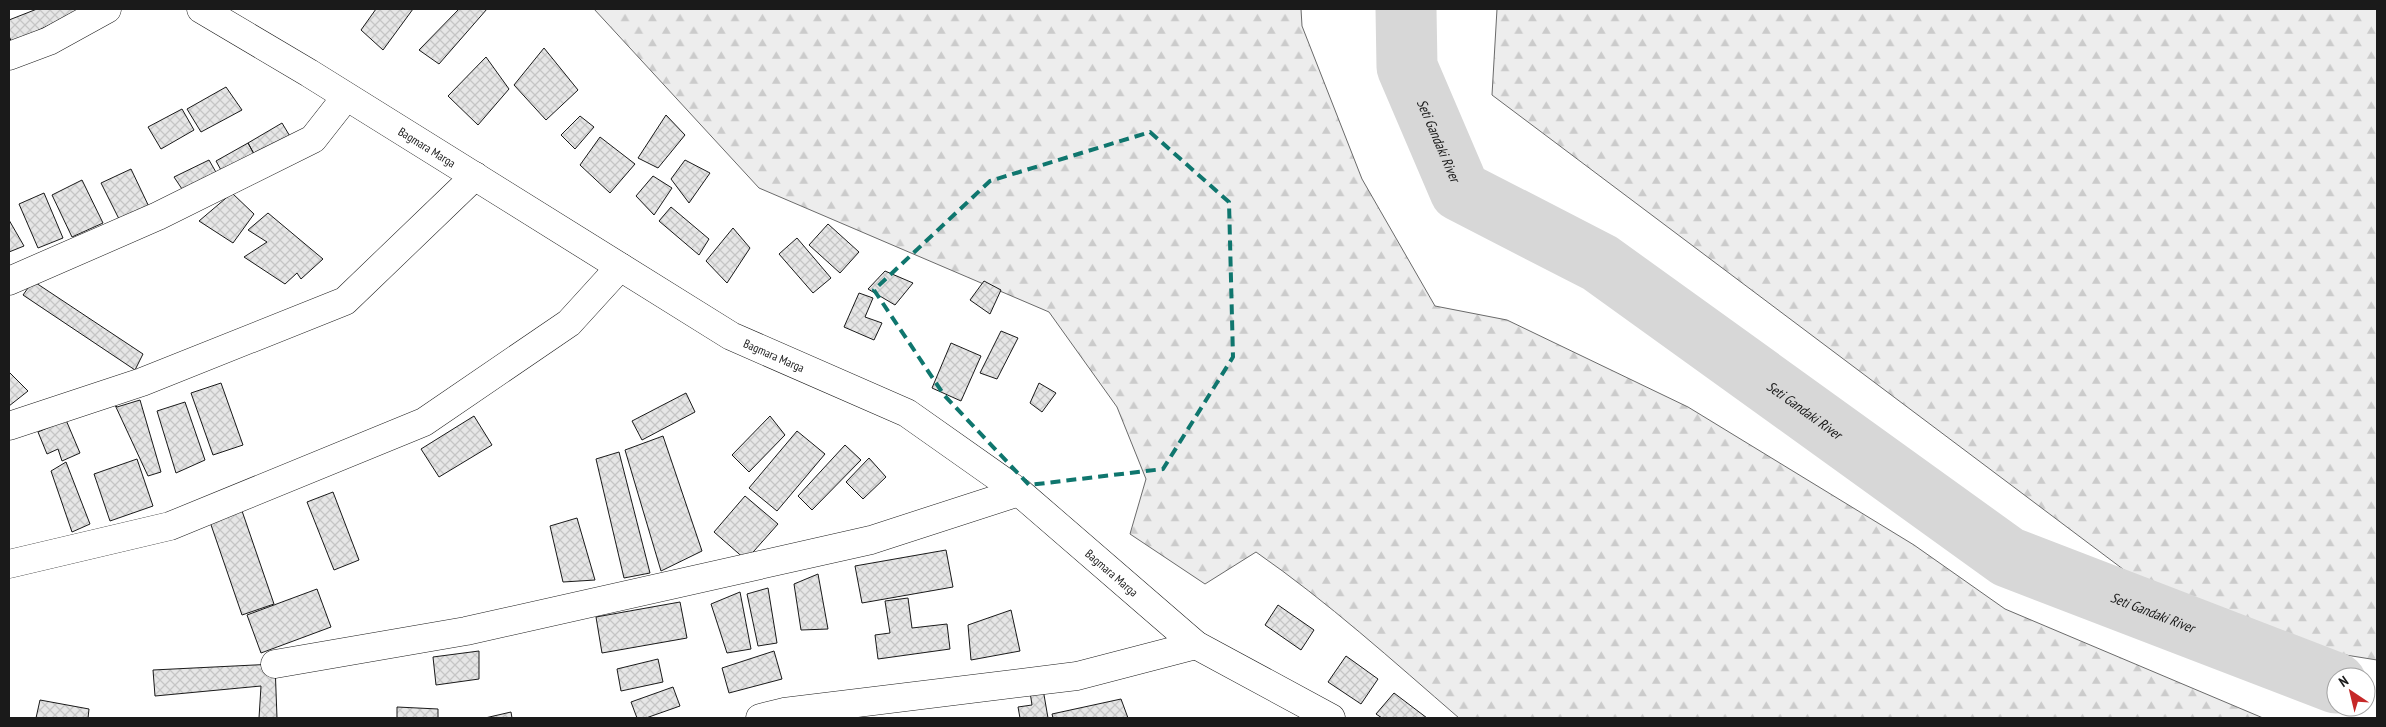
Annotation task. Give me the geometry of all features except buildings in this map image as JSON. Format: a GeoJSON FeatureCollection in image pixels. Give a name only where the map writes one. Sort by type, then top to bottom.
{"type":"FeatureCollection","features":[{"type":"Feature","properties":{"kind":"street"},"geometry":{"type":"LineString","coordinates":[[9,56],[49,41],[107,9]]}},
{"type":"Feature","properties":{"kind":"street","name":"Bagmara Marga"},"geometry":{"type":"LineString","coordinates":[[201,9],[346,96],[731,336],[908,414],[1019,492],[1196,645],[1327,717]]}},
{"type":"Feature","properties":{"kind":"street"},"geometry":{"type":"LineString","coordinates":[[9,281],[158,216],[314,139],[346,96]]}},
{"type":"Feature","properties":{"kind":"street"},"geometry":{"type":"LineString","coordinates":[[9,426],[142,382],[345,301],[475,176]]}},
{"type":"Feature","properties":{"kind":"street"},"geometry":{"type":"LineString","coordinates":[[9,564],[170,526],[424,422],[569,323],[620,267]]}},
{"type":"Feature","properties":{"kind":"street"},"geometry":{"type":"LineString","coordinates":[[275,664],[466,631],[862,542],[1019,492]]}},
{"type":"Feature","properties":{"kind":"street"},"geometry":{"type":"LineString","coordinates":[[760,718],[784,712],[1077,676],[1196,645]]}},
{"type":"Feature","properties":{"kind":"highlighted area"},"geometry":{"type":"Polygon","coordinates":[[[1150,132],[1229,202],[1233,357],[1163,469],[1029,485],[944,395],[874,290],[990,181],[1150,132]]]}},
{"type":"Feature","properties":{"kind":"green space"},"geometry":{"type":"Polygon","coordinates":[[[594,9],[1301,9],[1302,26],[1362,179],[1435,306],[1507,320],[1688,407],[1914,545],[2005,609],[2263,718],[1459,718],[1334,611],[1256,552],[1205,584],[1130,534],[1146,479],[1117,407],[1049,312],[759,188],[594,9]]]}},
{"type":"Feature","properties":{"kind":"green space"},"geometry":{"type":"Polygon","coordinates":[[[1497,9],[2377,9],[2377,660],[2208,633],[1492,95],[1497,9]]]}},
{"type":"Feature","properties":{"kind":"waterway","name":"Seti Gandaki River"},"geometry":{"type":"LineString","coordinates":[[1406,9],[1407,67],[1460,191],[1600,263],[2008,557],[2326,679]]}}]}
